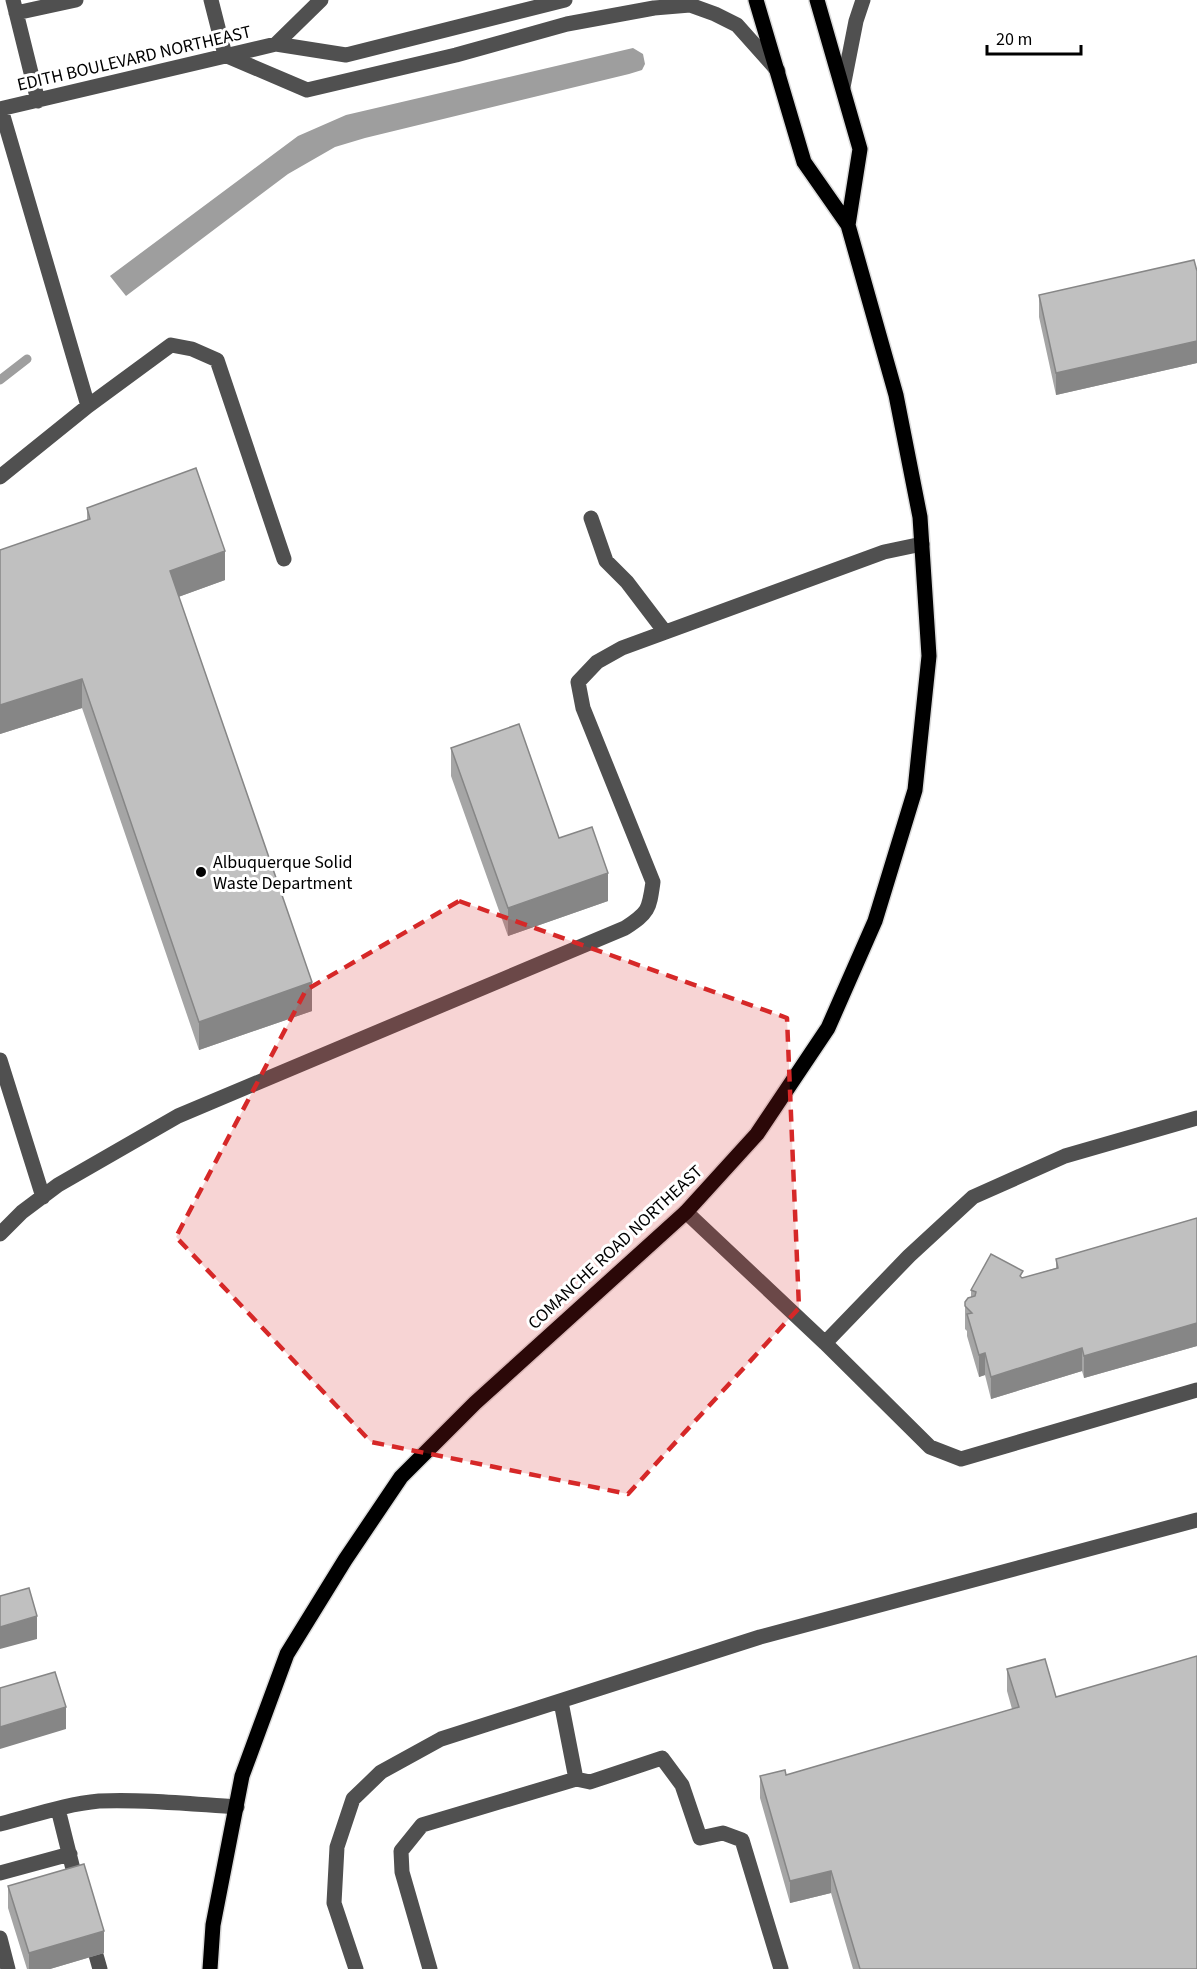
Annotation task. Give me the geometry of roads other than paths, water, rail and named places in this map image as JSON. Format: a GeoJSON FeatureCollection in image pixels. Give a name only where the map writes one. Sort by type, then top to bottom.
{"type":"FeatureCollection","features":[{"type":"Feature","properties":{"kind":"main road","name":"COMANCHE ROAD NORTHEAST"},"geometry":{"type":"LineString","coordinates":[[210,1969],[213,1925],[242,1776],[287,1654],[345,1560],[401,1478],[475,1403],[686,1212],[757,1134],[828,1028],[875,921],[915,790],[929,656],[920,517],[896,395],[848,225],[804,162],[756,0]]}},
{"type":"Feature","properties":{"kind":"main road","name":"COMANCHE ROAD NORTHEAST"},"geometry":{"type":"LineString","coordinates":[[817,0],[860,149],[848,225]]}},
{"type":"Feature","properties":{"kind":"street"},"geometry":{"type":"LineString","coordinates":[[38,101],[15,7],[75,0]]}},
{"type":"Feature","properties":{"kind":"street"},"geometry":{"type":"LineString","coordinates":[[210,0],[225,55],[307,90],[456,55],[567,24],[654,8],[690,5],[737,25],[778,71]]}},
{"type":"Feature","properties":{"kind":"street","name":"EDITH BOULEVARD NORTHEAST"},"geometry":{"type":"LineString","coordinates":[[276,44],[321,0]]}},
{"type":"Feature","properties":{"kind":"street","name":"EDITH BOULEVARD NORTHEAST"},"geometry":{"type":"LineString","coordinates":[[1,109],[276,44],[346,55],[565,0]]}},
{"type":"Feature","properties":{"kind":"street"},"geometry":{"type":"LineString","coordinates":[[843,87],[856,21],[863,0]]}},
{"type":"Feature","properties":{"kind":"street"},"geometry":{"type":"LineString","coordinates":[[1,109],[88,406]]}},
{"type":"Feature","properties":{"kind":"street"},"geometry":{"type":"LineString","coordinates":[[0,477],[88,406],[171,345],[192,349],[217,360],[284,559]]}},
{"type":"Feature","properties":{"kind":"street"},"geometry":{"type":"LineString","coordinates":[[591,518],[606,561],[627,582],[665,632]]}},
{"type":"Feature","properties":{"kind":"street"},"geometry":{"type":"LineString","coordinates":[[3,1224],[58,1185],[178,1116],[625,928],[642,916],[650,905],[652,882],[583,708],[578,682],[597,662],[622,648],[884,552],[922,544]]}},
{"type":"Feature","properties":{"kind":"street"},"geometry":{"type":"LineString","coordinates":[[0,1060],[43,1197]]}},
{"type":"Feature","properties":{"kind":"street"},"geometry":{"type":"LineString","coordinates":[[825,1343],[909,1256],[973,1197],[1065,1156],[1197,1118]]}},
{"type":"Feature","properties":{"kind":"street"},"geometry":{"type":"LineString","coordinates":[[686,1212],[825,1343],[930,1447],[962,1460],[1197,1390]]}},
{"type":"Feature","properties":{"kind":"street"},"geometry":{"type":"LineString","coordinates":[[356,1969],[334,1903],[337,1847],[353,1799],[381,1772],[441,1738],[561,1702],[760,1637],[1197,1520]]}},
{"type":"Feature","properties":{"kind":"street"},"geometry":{"type":"LineString","coordinates":[[561,1702],[576,1779]]}},
{"type":"Feature","properties":{"kind":"street"},"geometry":{"type":"LineString","coordinates":[[430,1969],[402,1872],[401,1851],[422,1825],[576,1779],[590,1782],[662,1758],[682,1785],[700,1838],[723,1833],[742,1840],[781,1969]]}},
{"type":"Feature","properties":{"kind":"street"},"geometry":{"type":"LineString","coordinates":[[0,1824],[97,1802],[168,1802],[237,1807]]}},
{"type":"Feature","properties":{"kind":"street"},"geometry":{"type":"LineString","coordinates":[[58,1809],[78,1888]]}},
{"type":"Feature","properties":{"kind":"street"},"geometry":{"type":"LineString","coordinates":[[0,1873],[42,1868],[70,1854]]}},
{"type":"Feature","properties":{"kind":"street"},"geometry":{"type":"LineString","coordinates":[[0,1938],[8,1969]]}},
{"type":"Feature","properties":{"kind":"waterway"},"geometry":{"type":"LineString","coordinates":[[0,380],[27,359]]}},
{"type":"Feature","properties":{"kind":"place","name":"Albuquerque Solid Waste Department"},"geometry":{"type":"Point","coordinates":[201,872]}}]}
